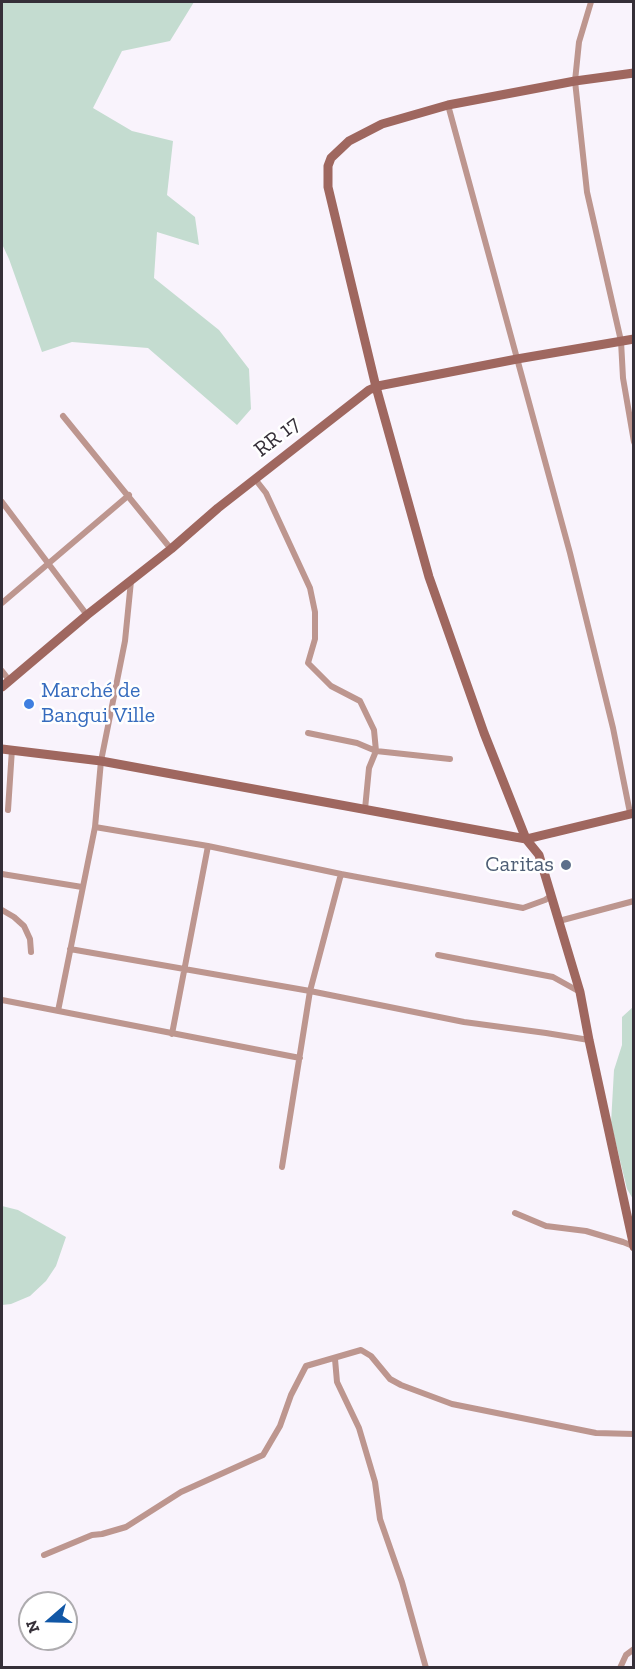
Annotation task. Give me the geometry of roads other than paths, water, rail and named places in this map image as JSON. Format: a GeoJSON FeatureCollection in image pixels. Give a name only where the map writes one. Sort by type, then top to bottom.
{"type":"FeatureCollection","features":[{"type":"Feature","properties":{"kind":"street"},"geometry":{"type":"LineString","coordinates":[[591,2],[579,42],[575,81],[587,192],[621,341],[622,378],[633,442]]}},
{"type":"Feature","properties":{"kind":"street"},"geometry":{"type":"LineString","coordinates":[[633,73],[575,81],[448,105],[382,124],[349,141],[331,158],[328,166],[328,187],[376,387],[429,578],[484,733],[526,839],[539,855],[580,992],[633,1247]]}},
{"type":"Feature","properties":{"kind":"street"},"geometry":{"type":"LineString","coordinates":[[2,748],[101,761],[526,839],[632,813],[570,553],[448,105]]}},
{"type":"Feature","properties":{"kind":"street","name":"RR 17"},"geometry":{"type":"LineString","coordinates":[[5,684],[255,479],[369,390],[517,359],[633,339]]}},
{"type":"Feature","properties":{"kind":"street"},"geometry":{"type":"LineString","coordinates":[[63,416],[171,549]]}},
{"type":"Feature","properties":{"kind":"street"},"geometry":{"type":"LineString","coordinates":[[255,479],[266,493],[310,588],[315,612],[315,639],[308,663],[331,686],[360,701],[374,729],[376,752],[369,768],[365,809]]}},
{"type":"Feature","properties":{"kind":"street"},"geometry":{"type":"LineString","coordinates":[[3,599],[129,495]]}},
{"type":"Feature","properties":{"kind":"street"},"geometry":{"type":"LineString","coordinates":[[2,502],[87,615]]}},
{"type":"Feature","properties":{"kind":"street"},"geometry":{"type":"LineString","coordinates":[[58,1011],[95,827],[101,761],[126,641],[131,581]]}},
{"type":"Feature","properties":{"kind":"street"},"geometry":{"type":"LineString","coordinates":[[2,671],[5,684]]}},
{"type":"Feature","properties":{"kind":"street"},"geometry":{"type":"LineString","coordinates":[[308,733],[357,743],[376,752],[450,759]]}},
{"type":"Feature","properties":{"kind":"street"},"geometry":{"type":"LineString","coordinates":[[8,810],[12,749]]}},
{"type":"Feature","properties":{"kind":"street"},"geometry":{"type":"LineString","coordinates":[[95,827],[208,846],[523,908],[552,896]]}},
{"type":"Feature","properties":{"kind":"street"},"geometry":{"type":"LineString","coordinates":[[172,1034],[208,846]]}},
{"type":"Feature","properties":{"kind":"street"},"geometry":{"type":"LineString","coordinates":[[2,874],[82,887]]}},
{"type":"Feature","properties":{"kind":"street"},"geometry":{"type":"LineString","coordinates":[[282,1167],[310,990],[341,874]]}},
{"type":"Feature","properties":{"kind":"street"},"geometry":{"type":"LineString","coordinates":[[559,921],[633,901]]}},
{"type":"Feature","properties":{"kind":"street"},"geometry":{"type":"LineString","coordinates":[[2,910],[14,916],[24,926],[31,941],[31,952]]}},
{"type":"Feature","properties":{"kind":"street"},"geometry":{"type":"LineString","coordinates":[[70,949],[310,990],[464,1022],[589,1040]]}},
{"type":"Feature","properties":{"kind":"street"},"geometry":{"type":"LineString","coordinates":[[438,955],[553,976],[580,992]]}},
{"type":"Feature","properties":{"kind":"street"},"geometry":{"type":"LineString","coordinates":[[2,1000],[300,1058]]}},
{"type":"Feature","properties":{"kind":"street"},"geometry":{"type":"LineString","coordinates":[[515,1213],[546,1226],[586,1231],[633,1247]]}},
{"type":"Feature","properties":{"kind":"street"},"geometry":{"type":"LineString","coordinates":[[44,1555],[92,1535],[126,1527],[181,1492],[263,1455],[280,1426],[291,1395],[306,1366],[361,1350],[371,1356],[390,1379],[461,1407],[596,1433],[633,1434]]}},
{"type":"Feature","properties":{"kind":"street"},"geometry":{"type":"LineString","coordinates":[[335,1359],[337,1382],[359,1428],[369,1460],[375,1482],[380,1519],[402,1582],[426,1668]]}},
{"type":"Feature","properties":{"kind":"street"},"geometry":{"type":"LineString","coordinates":[[620,1668],[626,1655],[633,1648]]}},
{"type":"Feature","properties":{"kind":"place","name":"Marché de Bangui Ville"},"geometry":{"type":"Point","coordinates":[29,704]}},
{"type":"Feature","properties":{"kind":"place","name":"Caritas"},"geometry":{"type":"Point","coordinates":[566,865]}}]}
